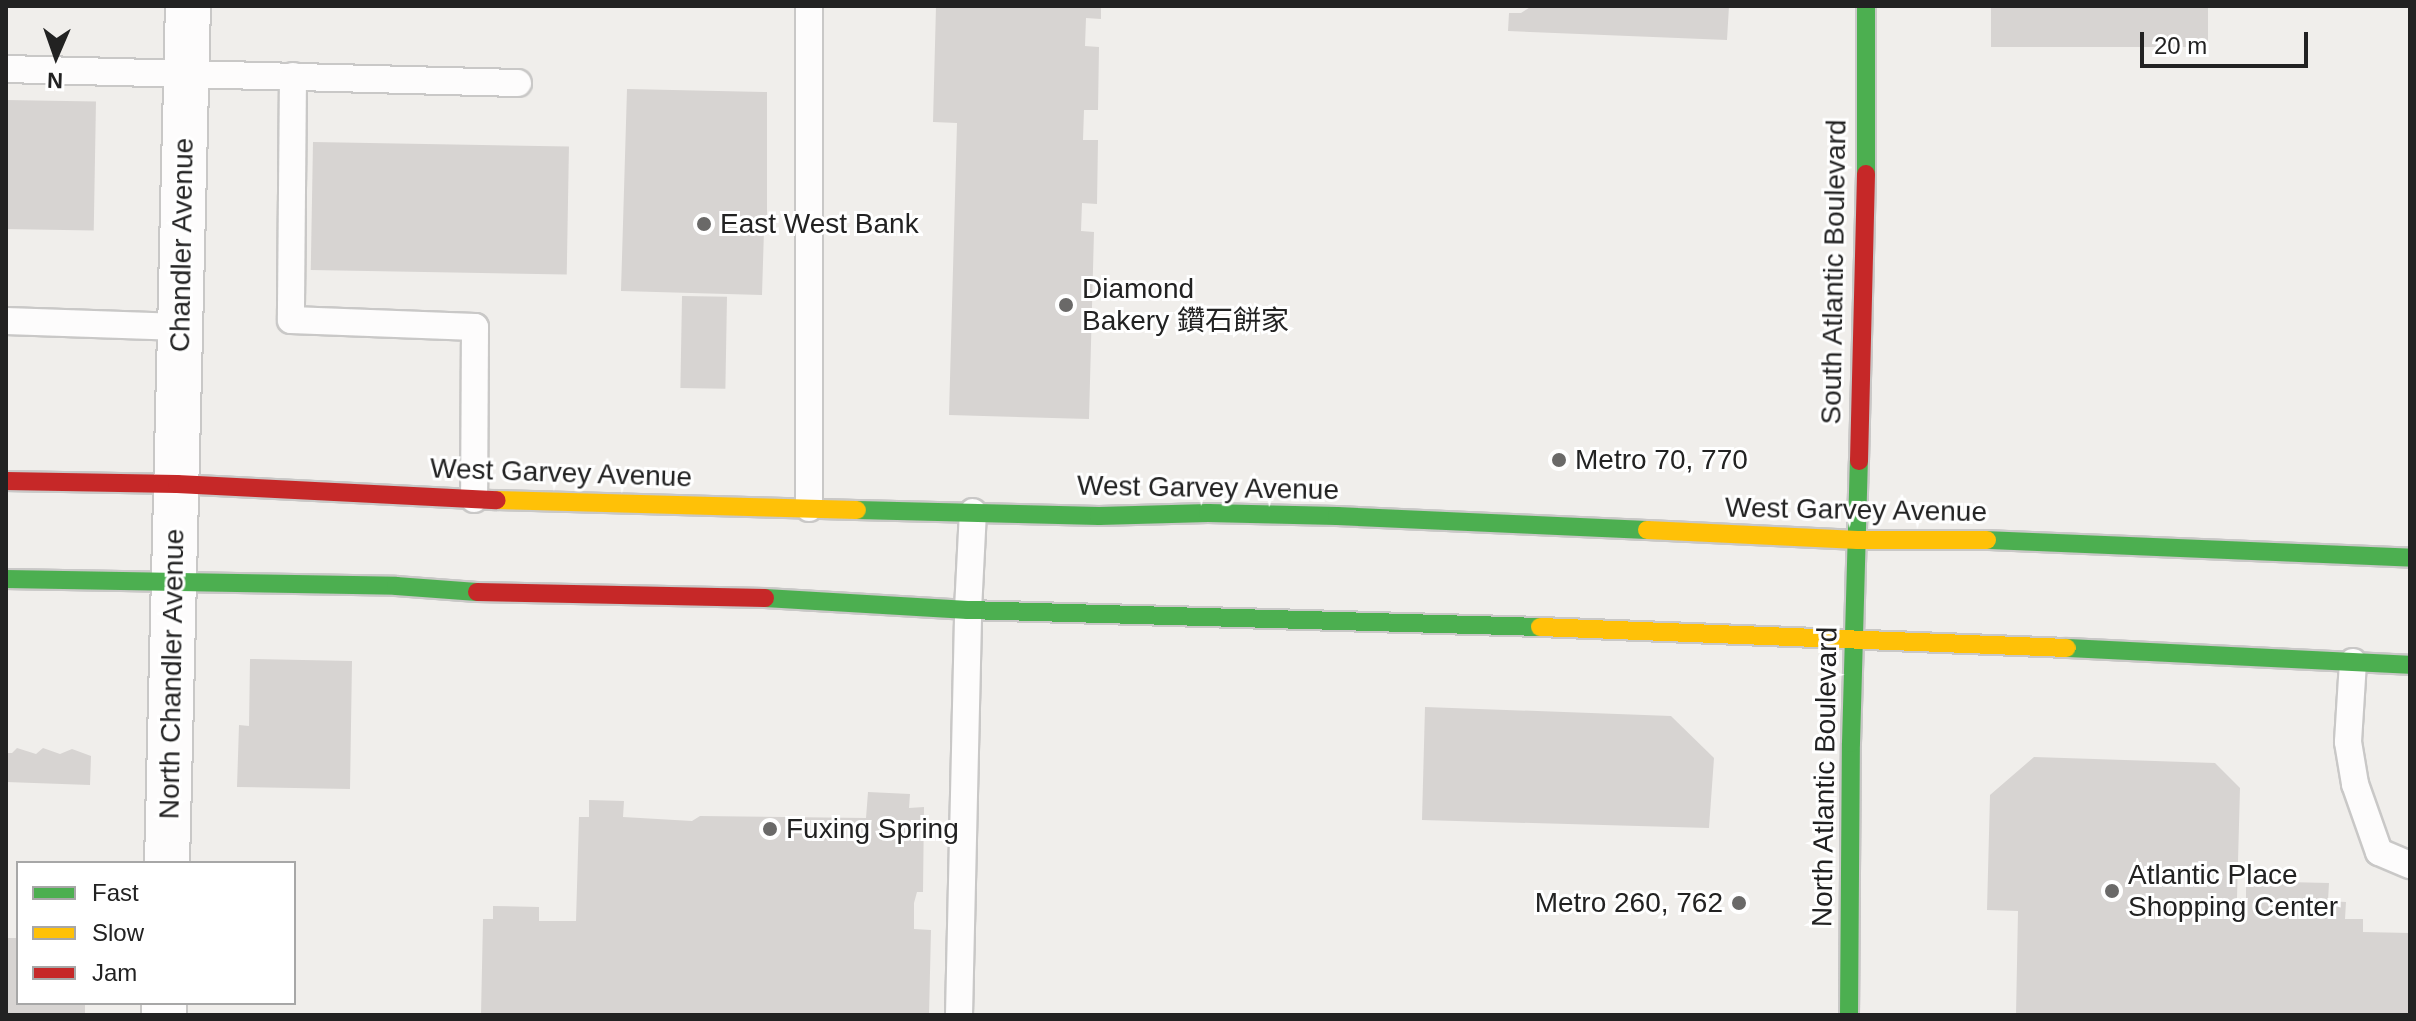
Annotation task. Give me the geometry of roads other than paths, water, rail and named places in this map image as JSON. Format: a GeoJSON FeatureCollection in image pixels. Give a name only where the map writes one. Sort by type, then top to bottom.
{"type":"FeatureCollection","features":[{"type":"Feature","properties":{"kind":"main road","name":"South Atlantic Boulevard"},"geometry":{"type":"LineString","coordinates":[[1858,540],[1857,455],[1866,237],[1866,6]]}},
{"type":"Feature","properties":{"kind":"main road","name":"West Garvey Avenue"},"geometry":{"type":"LineString","coordinates":[[6,481],[177,484],[474,499],[809,508],[1337,516],[1858,540],[1986,540],[2410,558]]}},
{"type":"Feature","properties":{"kind":"main road","name":"North Atlantic Boulevard"},"geometry":{"type":"LineString","coordinates":[[1849,1015],[1858,540]]}},
{"type":"Feature","properties":{"kind":"main road"},"geometry":{"type":"LineString","coordinates":[[6,579],[801,599],[968,610],[1855,637],[2410,665]]}},
{"type":"Feature","properties":{"kind":"street","name":"Chandler Avenue"},"geometry":{"type":"LineString","coordinates":[[177,484],[188,6]]}},
{"type":"Feature","properties":{"kind":"street","name":"North Chandler Avenue"},"geometry":{"type":"LineString","coordinates":[[167,861],[177,484]]}},
{"type":"Feature","properties":{"kind":"lane"},"geometry":{"type":"LineString","coordinates":[[809,6],[809,508]]}},
{"type":"Feature","properties":{"kind":"lane"},"geometry":{"type":"LineString","coordinates":[[6,69],[518,83]]}},
{"type":"Feature","properties":{"kind":"lane"},"geometry":{"type":"LineString","coordinates":[[293,76],[291,320],[475,327],[474,499]]}},
{"type":"Feature","properties":{"kind":"lane"},"geometry":{"type":"LineString","coordinates":[[6,321],[181,327]]}},
{"type":"Feature","properties":{"kind":"lane"},"geometry":{"type":"LineString","coordinates":[[959,1015],[973,512]]}},
{"type":"Feature","properties":{"kind":"lane"},"geometry":{"type":"LineString","coordinates":[[2353,662],[2348,742],[2358,796],[2379,852],[2410,865]]}},
{"type":"Feature","properties":{"kind":"place","name":"East West Bank"},"geometry":{"type":"Point","coordinates":[704,224]}},
{"type":"Feature","properties":{"kind":"place","name":"Diamond Bakery 鑽石餅家"},"geometry":{"type":"Point","coordinates":[1066,305]}},
{"type":"Feature","properties":{"kind":"place","name":"Metro 70, 770"},"geometry":{"type":"Point","coordinates":[1559,460]}},
{"type":"Feature","properties":{"kind":"place","name":"Fuxing Spring"},"geometry":{"type":"Point","coordinates":[770,829]}},
{"type":"Feature","properties":{"kind":"place","name":"Atlantic Place Shopping Center"},"geometry":{"type":"Point","coordinates":[2112,891]}},
{"type":"Feature","properties":{"kind":"place","name":"Metro 260, 762"},"geometry":{"type":"Point","coordinates":[1739,903]}}]}
